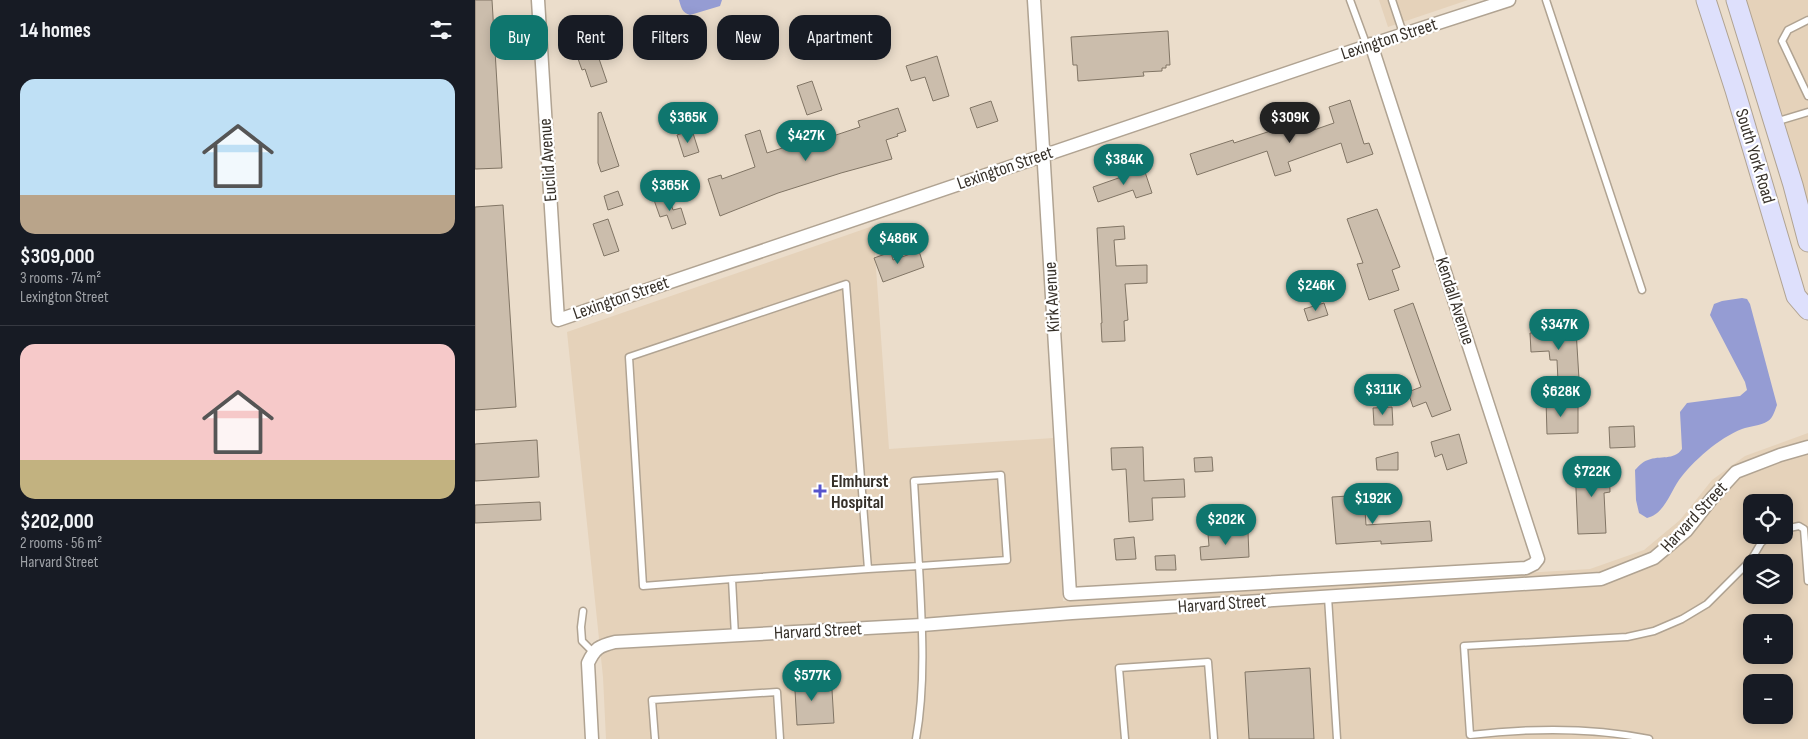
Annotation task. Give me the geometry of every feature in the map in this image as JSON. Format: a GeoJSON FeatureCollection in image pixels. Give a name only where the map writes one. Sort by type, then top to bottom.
{"type":"FeatureCollection","features":[{"type":"Feature","properties":{"kind":"main road","name":"South York Road"},"geometry":{"type":"LineString","coordinates":[[1706,0],[1735,90],[1796,296],[1808,310]]}},
{"type":"Feature","properties":{"kind":"main road","name":"South York Road"},"geometry":{"type":"LineString","coordinates":[[1736,0],[1774,122],[1808,242]]}},
{"type":"Feature","properties":{"kind":"street","name":"Euclid Avenue"},"geometry":{"type":"LineString","coordinates":[[538,0],[558,320]]}},
{"type":"Feature","properties":{"kind":"street","name":"Kirk Avenue"},"geometry":{"type":"LineString","coordinates":[[1034,0],[1070,594]]}},
{"type":"Feature","properties":{"kind":"street","name":"Lexington Street"},"geometry":{"type":"LineString","coordinates":[[558,320],[1403,33],[1509,0]]}},
{"type":"Feature","properties":{"kind":"street","name":"Kendall Avenue"},"geometry":{"type":"LineString","coordinates":[[1369,45],[1538,559]]}},
{"type":"Feature","properties":{"kind":"street","name":"Harvard Street"},"geometry":{"type":"LineString","coordinates":[[593,652],[601,645],[615,642],[922,625],[1601,579],[1655,558],[1686,531],[1736,472],[1781,455],[1808,448]]}},
{"type":"Feature","properties":{"kind":"street","name":"Harvard Street"},"geometry":{"type":"LineString","coordinates":[[1070,594],[1526,568],[1534,564],[1538,559]]}},
{"type":"Feature","properties":{"kind":"street"},"geometry":{"type":"LineString","coordinates":[[592,739],[588,663],[593,652]]}},
{"type":"Feature","properties":{"kind":"lane"},"geometry":{"type":"LineString","coordinates":[[1350,0],[1369,45]]}},
{"type":"Feature","properties":{"kind":"lane"},"geometry":{"type":"LineString","coordinates":[[1393,0],[1403,33]]}},
{"type":"Feature","properties":{"kind":"lane"},"geometry":{"type":"LineString","coordinates":[[1546,0],[1642,290]]}},
{"type":"Feature","properties":{"kind":"lane"},"geometry":{"type":"LineString","coordinates":[[1808,20],[1788,30],[1782,41],[1808,96]]}},
{"type":"Feature","properties":{"kind":"lane"},"geometry":{"type":"LineString","coordinates":[[1774,122],[1808,112]]}},
{"type":"Feature","properties":{"kind":"lane"},"geometry":{"type":"LineString","coordinates":[[868,569],[846,284],[629,357],[643,586],[868,569],[919,566],[1007,560],[1001,475],[914,481],[919,566],[922,625],[921,710],[915,739]]}},
{"type":"Feature","properties":{"kind":"lane"},"geometry":{"type":"LineString","coordinates":[[1793,527],[1799,526],[1804,529],[1808,581]]}},
{"type":"Feature","properties":{"kind":"lane"},"geometry":{"type":"LineString","coordinates":[[1649,739],[1586,730],[1494,732],[1471,735],[1464,646],[1627,636],[1655,631],[1682,619],[1707,604],[1751,560],[1760,544]]}},
{"type":"Feature","properties":{"kind":"lane"},"geometry":{"type":"LineString","coordinates":[[732,579],[735,636]]}},
{"type":"Feature","properties":{"kind":"lane"},"geometry":{"type":"LineString","coordinates":[[1328,597],[1337,739]]}},
{"type":"Feature","properties":{"kind":"lane"},"geometry":{"type":"LineString","coordinates":[[583,611],[582,641],[593,652]]}},
{"type":"Feature","properties":{"kind":"lane"},"geometry":{"type":"LineString","coordinates":[[1125,739],[1119,668],[1208,662],[1214,739]]}},
{"type":"Feature","properties":{"kind":"lane"},"geometry":{"type":"LineString","coordinates":[[655,739],[652,700],[777,692],[780,739]]}},
{"type":"Feature","properties":{"kind":"shaded area"},"geometry":{"type":"Polygon","coordinates":[[[1379,0],[1468,0],[1388,27],[1379,0]]]}},
{"type":"Feature","properties":{"kind":"shaded area"},"geometry":{"type":"Polygon","coordinates":[[[1739,0],[1808,0],[1808,220],[1739,0]]]}},
{"type":"Feature","properties":{"kind":"shaded area","name":"Elmhurst Hospital"},"geometry":{"type":"Polygon","coordinates":[[[873,226],[889,449],[1053,438],[1063,601],[1590,569],[1644,550],[1680,520],[1712,480],[1745,456],[1808,433],[1808,739],[606,739],[603,677],[567,332],[873,226]]]}},
{"type":"Feature","properties":{"kind":"water"},"geometry":{"type":"Polygon","coordinates":[[[679,0],[722,0],[720,6],[690,15],[681,7],[679,0]]]}},
{"type":"Feature","properties":{"kind":"water"},"geometry":{"type":"Polygon","coordinates":[[[1742,298],[1747,299],[1750,304],[1777,405],[1774,414],[1768,421],[1733,433],[1707,451],[1679,480],[1662,508],[1653,516],[1647,518],[1639,513],[1636,500],[1635,470],[1646,461],[1679,453],[1682,449],[1680,412],[1687,403],[1740,396],[1747,390],[1745,382],[1710,315],[1714,304],[1742,298]]]}},
{"type":"Feature","properties":{"kind":"building"},"geometry":{"type":"Polygon","coordinates":[[[475,0],[492,0],[490,60],[496,60],[502,168],[475,169],[475,0]]]}},
{"type":"Feature","properties":{"kind":"building"},"geometry":{"type":"Polygon","coordinates":[[[1168,31],[1170,65],[1162,68],[1162,71],[1143,72],[1144,76],[1078,81],[1077,65],[1073,65],[1071,37],[1168,31]]]}},
{"type":"Feature","properties":{"kind":"building"},"geometry":{"type":"Polygon","coordinates":[[[937,56],[949,96],[933,101],[925,77],[911,81],[906,66],[937,56]]]}},
{"type":"Feature","properties":{"kind":"building"},"geometry":{"type":"Polygon","coordinates":[[[578,60],[599,60],[607,82],[591,87],[585,69],[582,70],[578,60]]]}},
{"type":"Feature","properties":{"kind":"building"},"geometry":{"type":"Polygon","coordinates":[[[812,81],[822,110],[807,115],[797,86],[812,81]]]}},
{"type":"Feature","properties":{"kind":"building"},"geometry":{"type":"Polygon","coordinates":[[[1350,100],[1364,144],[1369,143],[1373,154],[1347,163],[1341,143],[1288,162],[1291,171],[1275,176],[1267,151],[1197,175],[1190,154],[1233,140],[1234,143],[1304,120],[1308,132],[1334,123],[1329,107],[1350,100]]]}},
{"type":"Feature","properties":{"kind":"building"},"geometry":{"type":"Polygon","coordinates":[[[991,101],[998,121],[977,128],[970,108],[991,101]]]}},
{"type":"Feature","properties":{"kind":"building"},"geometry":{"type":"Polygon","coordinates":[[[898,108],[906,131],[886,140],[892,159],[778,193],[720,216],[708,179],[721,175],[722,179],[755,167],[745,135],[760,130],[767,153],[807,140],[809,144],[860,127],[858,121],[898,108]]]}},
{"type":"Feature","properties":{"kind":"building"},"geometry":{"type":"Polygon","coordinates":[[[601,112],[619,166],[601,172],[598,163],[598,113],[601,112]]]}},
{"type":"Feature","properties":{"kind":"building"},"geometry":{"type":"Polygon","coordinates":[[[692,130],[699,152],[684,157],[677,135],[692,130]]]}},
{"type":"Feature","properties":{"kind":"building"},"geometry":{"type":"Polygon","coordinates":[[[1144,169],[1152,193],[1136,198],[1133,190],[1098,202],[1093,187],[1144,169]]]}},
{"type":"Feature","properties":{"kind":"building"},"geometry":{"type":"Polygon","coordinates":[[[618,191],[623,205],[608,210],[604,196],[618,191]]]}},
{"type":"Feature","properties":{"kind":"building"},"geometry":{"type":"Polygon","coordinates":[[[668,195],[673,210],[681,208],[686,224],[672,229],[667,215],[660,217],[654,200],[668,195]]]}},
{"type":"Feature","properties":{"kind":"building"},"geometry":{"type":"Polygon","coordinates":[[[503,205],[516,407],[475,410],[475,207],[503,205]]]}},
{"type":"Feature","properties":{"kind":"building"},"geometry":{"type":"Polygon","coordinates":[[[1377,209],[1400,267],[1392,270],[1399,290],[1369,300],[1357,264],[1363,263],[1347,219],[1377,209]]]}},
{"type":"Feature","properties":{"kind":"building"},"geometry":{"type":"Polygon","coordinates":[[[608,219],[619,251],[604,256],[593,224],[608,219]]]}},
{"type":"Feature","properties":{"kind":"building"},"geometry":{"type":"Polygon","coordinates":[[[1124,226],[1125,239],[1114,240],[1116,266],[1147,265],[1147,283],[1125,284],[1128,320],[1124,321],[1125,341],[1102,342],[1097,228],[1124,226]]]}},
{"type":"Feature","properties":{"kind":"building"},"geometry":{"type":"Polygon","coordinates":[[[919,251],[924,267],[883,282],[874,258],[891,252],[893,260],[919,251]]]}},
{"type":"Feature","properties":{"kind":"building"},"geometry":{"type":"Polygon","coordinates":[[[1324,303],[1328,315],[1308,321],[1304,309],[1324,303]]]}},
{"type":"Feature","properties":{"kind":"building"},"geometry":{"type":"Polygon","coordinates":[[[1413,303],[1451,410],[1432,417],[1426,402],[1413,407],[1408,392],[1421,387],[1394,310],[1413,303]]]}},
{"type":"Feature","properties":{"kind":"building"},"geometry":{"type":"Polygon","coordinates":[[[1576,330],[1579,379],[1558,381],[1557,360],[1550,360],[1549,351],[1531,352],[1530,333],[1576,330]]]}},
{"type":"Feature","properties":{"kind":"building"},"geometry":{"type":"Polygon","coordinates":[[[1546,400],[1565,400],[1565,407],[1578,407],[1578,433],[1547,434],[1546,400]]]}},
{"type":"Feature","properties":{"kind":"building"},"geometry":{"type":"Polygon","coordinates":[[[1392,407],[1393,425],[1374,425],[1373,408],[1392,407]]]}},
{"type":"Feature","properties":{"kind":"building"},"geometry":{"type":"Polygon","coordinates":[[[1634,426],[1635,447],[1610,448],[1609,427],[1634,426]]]}},
{"type":"Feature","properties":{"kind":"building"},"geometry":{"type":"Polygon","coordinates":[[[1459,434],[1467,463],[1447,470],[1442,454],[1435,457],[1431,442],[1459,434]]]}},
{"type":"Feature","properties":{"kind":"building"},"geometry":{"type":"Polygon","coordinates":[[[537,440],[539,477],[475,481],[475,444],[537,440]]]}},
{"type":"Feature","properties":{"kind":"building"},"geometry":{"type":"Polygon","coordinates":[[[1143,447],[1144,481],[1184,479],[1185,497],[1152,498],[1153,520],[1129,522],[1126,469],[1112,470],[1111,448],[1143,447]]]}},
{"type":"Feature","properties":{"kind":"building"},"geometry":{"type":"Polygon","coordinates":[[[1398,452],[1398,470],[1377,470],[1376,458],[1398,452]]]}},
{"type":"Feature","properties":{"kind":"building"},"geometry":{"type":"Polygon","coordinates":[[[1212,457],[1213,471],[1195,472],[1194,458],[1212,457]]]}},
{"type":"Feature","properties":{"kind":"building"},"geometry":{"type":"Polygon","coordinates":[[[1609,465],[1610,492],[1604,493],[1606,533],[1578,534],[1575,467],[1609,465]]]}},
{"type":"Feature","properties":{"kind":"building"},"geometry":{"type":"Polygon","coordinates":[[[1364,495],[1366,525],[1430,521],[1432,541],[1381,544],[1381,541],[1336,544],[1332,497],[1364,495]]]}},
{"type":"Feature","properties":{"kind":"building"},"geometry":{"type":"Polygon","coordinates":[[[540,502],[541,520],[475,523],[475,505],[540,502]]]}},
{"type":"Feature","properties":{"kind":"building"},"geometry":{"type":"Polygon","coordinates":[[[1248,532],[1249,557],[1201,560],[1200,547],[1209,546],[1208,534],[1248,532]]]}},
{"type":"Feature","properties":{"kind":"building"},"geometry":{"type":"Polygon","coordinates":[[[1134,537],[1136,559],[1116,560],[1114,539],[1134,537]]]}},
{"type":"Feature","properties":{"kind":"building"},"geometry":{"type":"Polygon","coordinates":[[[1175,555],[1176,570],[1156,570],[1155,556],[1175,555]]]}},
{"type":"Feature","properties":{"kind":"building"},"geometry":{"type":"Polygon","coordinates":[[[1310,668],[1314,739],[1249,739],[1245,672],[1310,668]]]}},
{"type":"Feature","properties":{"kind":"building"},"geometry":{"type":"Polygon","coordinates":[[[811,672],[811,691],[832,690],[834,723],[797,725],[794,673],[811,672]]]}},
{"type":"Feature","properties":{"kind":"place","name":"Elmhurst Hospital"},"geometry":{"type":"Point","coordinates":[820,491]}}]}
